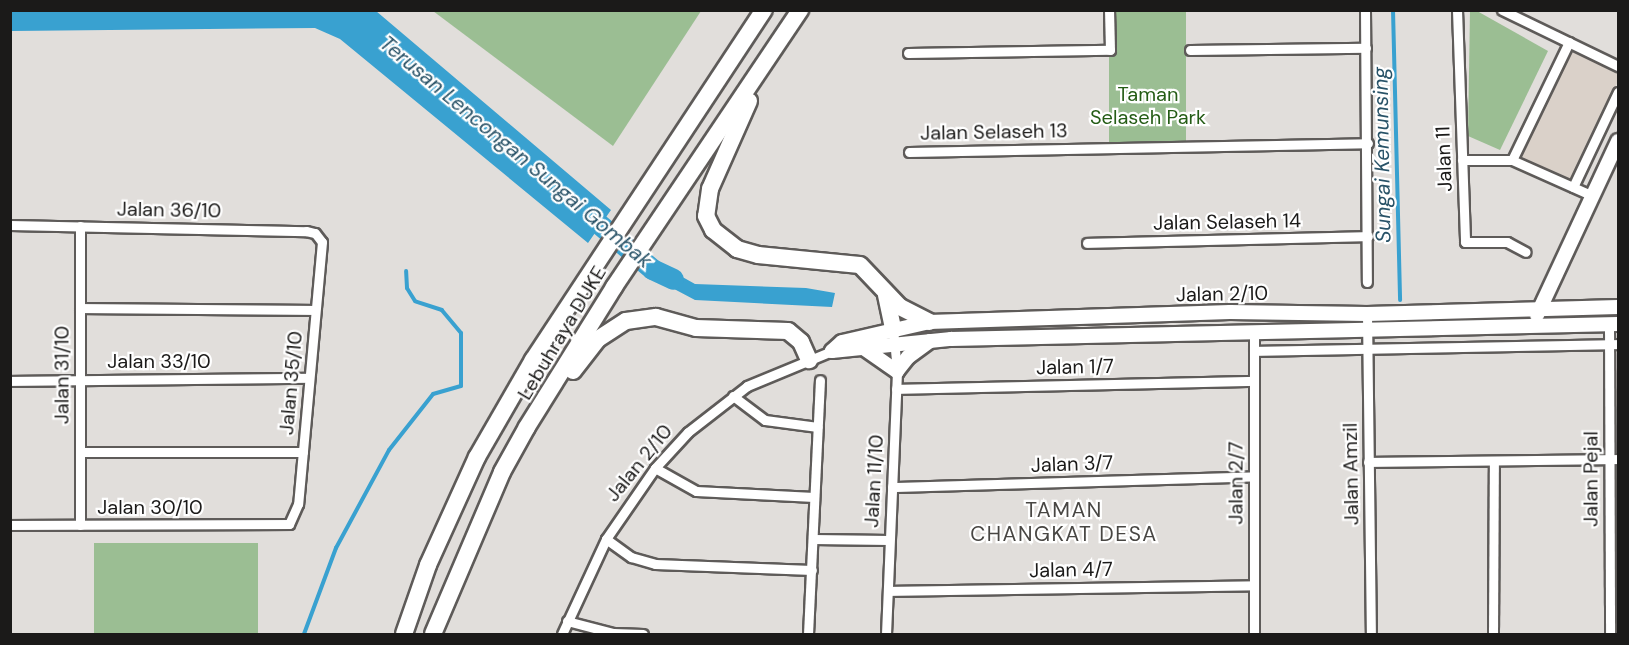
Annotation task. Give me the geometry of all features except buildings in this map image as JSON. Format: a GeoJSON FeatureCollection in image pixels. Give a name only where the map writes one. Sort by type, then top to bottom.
{"type":"FeatureCollection","features":[{"type":"Feature","properties":{"kind":"highway","name":"Lebuhraya DUKE"},"geometry":{"type":"LineString","coordinates":[[404,634],[428,565],[477,457],[591,270],[764,10]]}},
{"type":"Feature","properties":{"kind":"highway","name":"Lebuhraya DUKE"},"geometry":{"type":"LineString","coordinates":[[433,634],[502,472],[614,287],[800,10]]}},
{"type":"Feature","properties":{"kind":"highway"},"geometry":{"type":"LineString","coordinates":[[769,56],[710,189],[709,223],[722,239],[758,255],[860,265],[886,296],[929,322]]}},
{"type":"Feature","properties":{"kind":"highway"},"geometry":{"type":"LineString","coordinates":[[886,296],[894,336]]}},
{"type":"Feature","properties":{"kind":"highway"},"geometry":{"type":"LineString","coordinates":[[534,420],[598,339],[626,321],[656,317],[696,328],[781,329],[795,334],[809,360]]}},
{"type":"Feature","properties":{"kind":"street"},"geometry":{"type":"LineString","coordinates":[[908,53],[1110,50],[1109,10]]}},
{"type":"Feature","properties":{"kind":"street"},"geometry":{"type":"LineString","coordinates":[[1365,10],[1368,143],[1367,282]]}},
{"type":"Feature","properties":{"kind":"street","name":"Jalan 11"},"geometry":{"type":"LineString","coordinates":[[1457,10],[1465,242],[1507,242],[1526,252]]}},
{"type":"Feature","properties":{"kind":"street"},"geometry":{"type":"LineString","coordinates":[[1502,10],[1618,66]]}},
{"type":"Feature","properties":{"kind":"street"},"geometry":{"type":"LineString","coordinates":[[1512,160],[1569,42]]}},
{"type":"Feature","properties":{"kind":"street"},"geometry":{"type":"LineString","coordinates":[[1190,50],[1366,48]]}},
{"type":"Feature","properties":{"kind":"street"},"geometry":{"type":"LineString","coordinates":[[1573,187],[1618,92]]}},
{"type":"Feature","properties":{"kind":"street","name":"Jalan Selaseh 13"},"geometry":{"type":"LineString","coordinates":[[909,152],[1368,143]]}},
{"type":"Feature","properties":{"kind":"street"},"geometry":{"type":"LineString","coordinates":[[1536,326],[1538,309],[1617,150]]}},
{"type":"Feature","properties":{"kind":"street"},"geometry":{"type":"LineString","coordinates":[[1462,160],[1512,160],[1593,196]]}},
{"type":"Feature","properties":{"kind":"street","name":"Jalan 36/10"},"geometry":{"type":"LineString","coordinates":[[10,225],[306,231],[315,233],[322,242]]}},
{"type":"Feature","properties":{"kind":"street","name":"Jalan 31/10"},"geometry":{"type":"LineString","coordinates":[[80,226],[80,525]]}},
{"type":"Feature","properties":{"kind":"street","name":"Jalan Selaseh 14"},"geometry":{"type":"LineString","coordinates":[[1087,243],[1368,236]]}},
{"type":"Feature","properties":{"kind":"street","name":"Jalan 35/10"},"geometry":{"type":"LineString","coordinates":[[289,524],[298,504],[322,242]]}},
{"type":"Feature","properties":{"kind":"street","name":"Jalan 2/10"},"geometry":{"type":"LineString","coordinates":[[562,634],[606,539],[655,468],[688,432],[747,386],[832,351],[865,349],[929,322],[1230,312],[1367,314],[1618,307]]}},
{"type":"Feature","properties":{"kind":"street"},"geometry":{"type":"LineString","coordinates":[[80,308],[315,310]]}},
{"type":"Feature","properties":{"kind":"street","name":"Jalan Amzil"},"geometry":{"type":"LineString","coordinates":[[1367,314],[1371,634]]}},
{"type":"Feature","properties":{"kind":"street","name":"Jalan 2/10"},"geometry":{"type":"LineString","coordinates":[[832,351],[842,342],[894,336],[931,341],[1254,331],[1614,324]]}},
{"type":"Feature","properties":{"kind":"street","name":"Jalan Pejal"},"geometry":{"type":"LineString","coordinates":[[1610,634],[1614,324]]}},
{"type":"Feature","properties":{"kind":"street","name":"Jalan 2/7"},"geometry":{"type":"LineString","coordinates":[[1254,331],[1254,634]]}},
{"type":"Feature","properties":{"kind":"street","name":"Jalan 11/10"},"geometry":{"type":"LineString","coordinates":[[886,634],[897,371],[894,336]]}},
{"type":"Feature","properties":{"kind":"street"},"geometry":{"type":"LineString","coordinates":[[865,349],[897,371],[908,357],[931,341]]}},
{"type":"Feature","properties":{"kind":"street"},"geometry":{"type":"LineString","coordinates":[[1254,351],[1614,344]]}},
{"type":"Feature","properties":{"kind":"street","name":"Jalan 33/10"},"geometry":{"type":"LineString","coordinates":[[10,381],[308,378]]}},
{"type":"Feature","properties":{"kind":"street"},"geometry":{"type":"LineString","coordinates":[[808,634],[820,380]]}},
{"type":"Feature","properties":{"kind":"street","name":"Jalan 1/7"},"geometry":{"type":"LineString","coordinates":[[896,389],[1254,381]]}},
{"type":"Feature","properties":{"kind":"street"},"geometry":{"type":"LineString","coordinates":[[733,396],[765,420],[818,427]]}},
{"type":"Feature","properties":{"kind":"street"},"geometry":{"type":"LineString","coordinates":[[80,452],[303,452]]}},
{"type":"Feature","properties":{"kind":"street"},"geometry":{"type":"LineString","coordinates":[[1368,462],[1614,459]]}},
{"type":"Feature","properties":{"kind":"street"},"geometry":{"type":"LineString","coordinates":[[1493,634],[1494,461]]}},
{"type":"Feature","properties":{"kind":"street"},"geometry":{"type":"LineString","coordinates":[[655,468],[696,491],[814,497]]}},
{"type":"Feature","properties":{"kind":"street","name":"Jalan 3/7"},"geometry":{"type":"LineString","coordinates":[[892,487],[1254,476]]}},
{"type":"Feature","properties":{"kind":"street","name":"Jalan 30/10"},"geometry":{"type":"LineString","coordinates":[[10,525],[289,524]]}},
{"type":"Feature","properties":{"kind":"street"},"geometry":{"type":"LineString","coordinates":[[606,539],[632,557],[655,564],[812,570]]}},
{"type":"Feature","properties":{"kind":"street"},"geometry":{"type":"LineString","coordinates":[[813,539],[890,540]]}},
{"type":"Feature","properties":{"kind":"street","name":"Jalan 4/7"},"geometry":{"type":"LineString","coordinates":[[888,591],[1254,585]]}},
{"type":"Feature","properties":{"kind":"street"},"geometry":{"type":"LineString","coordinates":[[567,621],[613,633],[643,634]]}},
{"type":"Feature","properties":{"kind":"shaded area"},"geometry":{"type":"Polygon","coordinates":[[[1571,48],[1618,71],[1618,81],[1571,180],[1520,156],[1571,48]]]}},
{"type":"Feature","properties":{"kind":"green space"},"geometry":{"type":"Polygon","coordinates":[[[433,11],[701,11],[613,146],[433,11]]]}},
{"type":"Feature","properties":{"kind":"green space","name":"Taman Selaseh Park"},"geometry":{"type":"Polygon","coordinates":[[[1109,11],[1186,11],[1186,148],[1109,148],[1109,11]]]}},
{"type":"Feature","properties":{"kind":"green space"},"geometry":{"type":"Polygon","coordinates":[[[1470,11],[1477,11],[1548,51],[1500,150],[1468,136],[1470,11]]]}},
{"type":"Feature","properties":{"kind":"green space"},"geometry":{"type":"Polygon","coordinates":[[[94,543],[258,543],[258,634],[94,634],[94,543]]]}},
{"type":"Feature","properties":{"kind":"water"},"geometry":{"type":"Polygon","coordinates":[[[12,11],[376,11],[611,210],[588,243],[340,39],[315,28],[12,31],[12,11]]]}},
{"type":"Feature","properties":{"kind":"water"},"geometry":{"type":"Polygon","coordinates":[[[652,260],[695,284],[806,288],[835,293],[832,307],[695,300],[642,272],[652,260]]]}},
{"type":"Feature","properties":{"kind":"waterway","name":"Sungai Kemunsing"},"geometry":{"type":"LineString","coordinates":[[1393,10],[1400,300]]}},
{"type":"Feature","properties":{"kind":"waterway","name":"Terusan Lencongan Sungai Gombak"},"geometry":{"type":"LineString","coordinates":[[579,207],[652,269],[673,279]]}},
{"type":"Feature","properties":{"kind":"waterway"},"geometry":{"type":"LineString","coordinates":[[304,634],[336,548],[389,450],[433,394],[461,386],[461,333],[442,310],[415,301],[407,288],[406,271]]}},
{"type":"Feature","properties":{"kind":"district","name":"TAMAN CHANGKAT DESA"},"geometry":{"type":"Point","coordinates":[1064,522]}}]}
